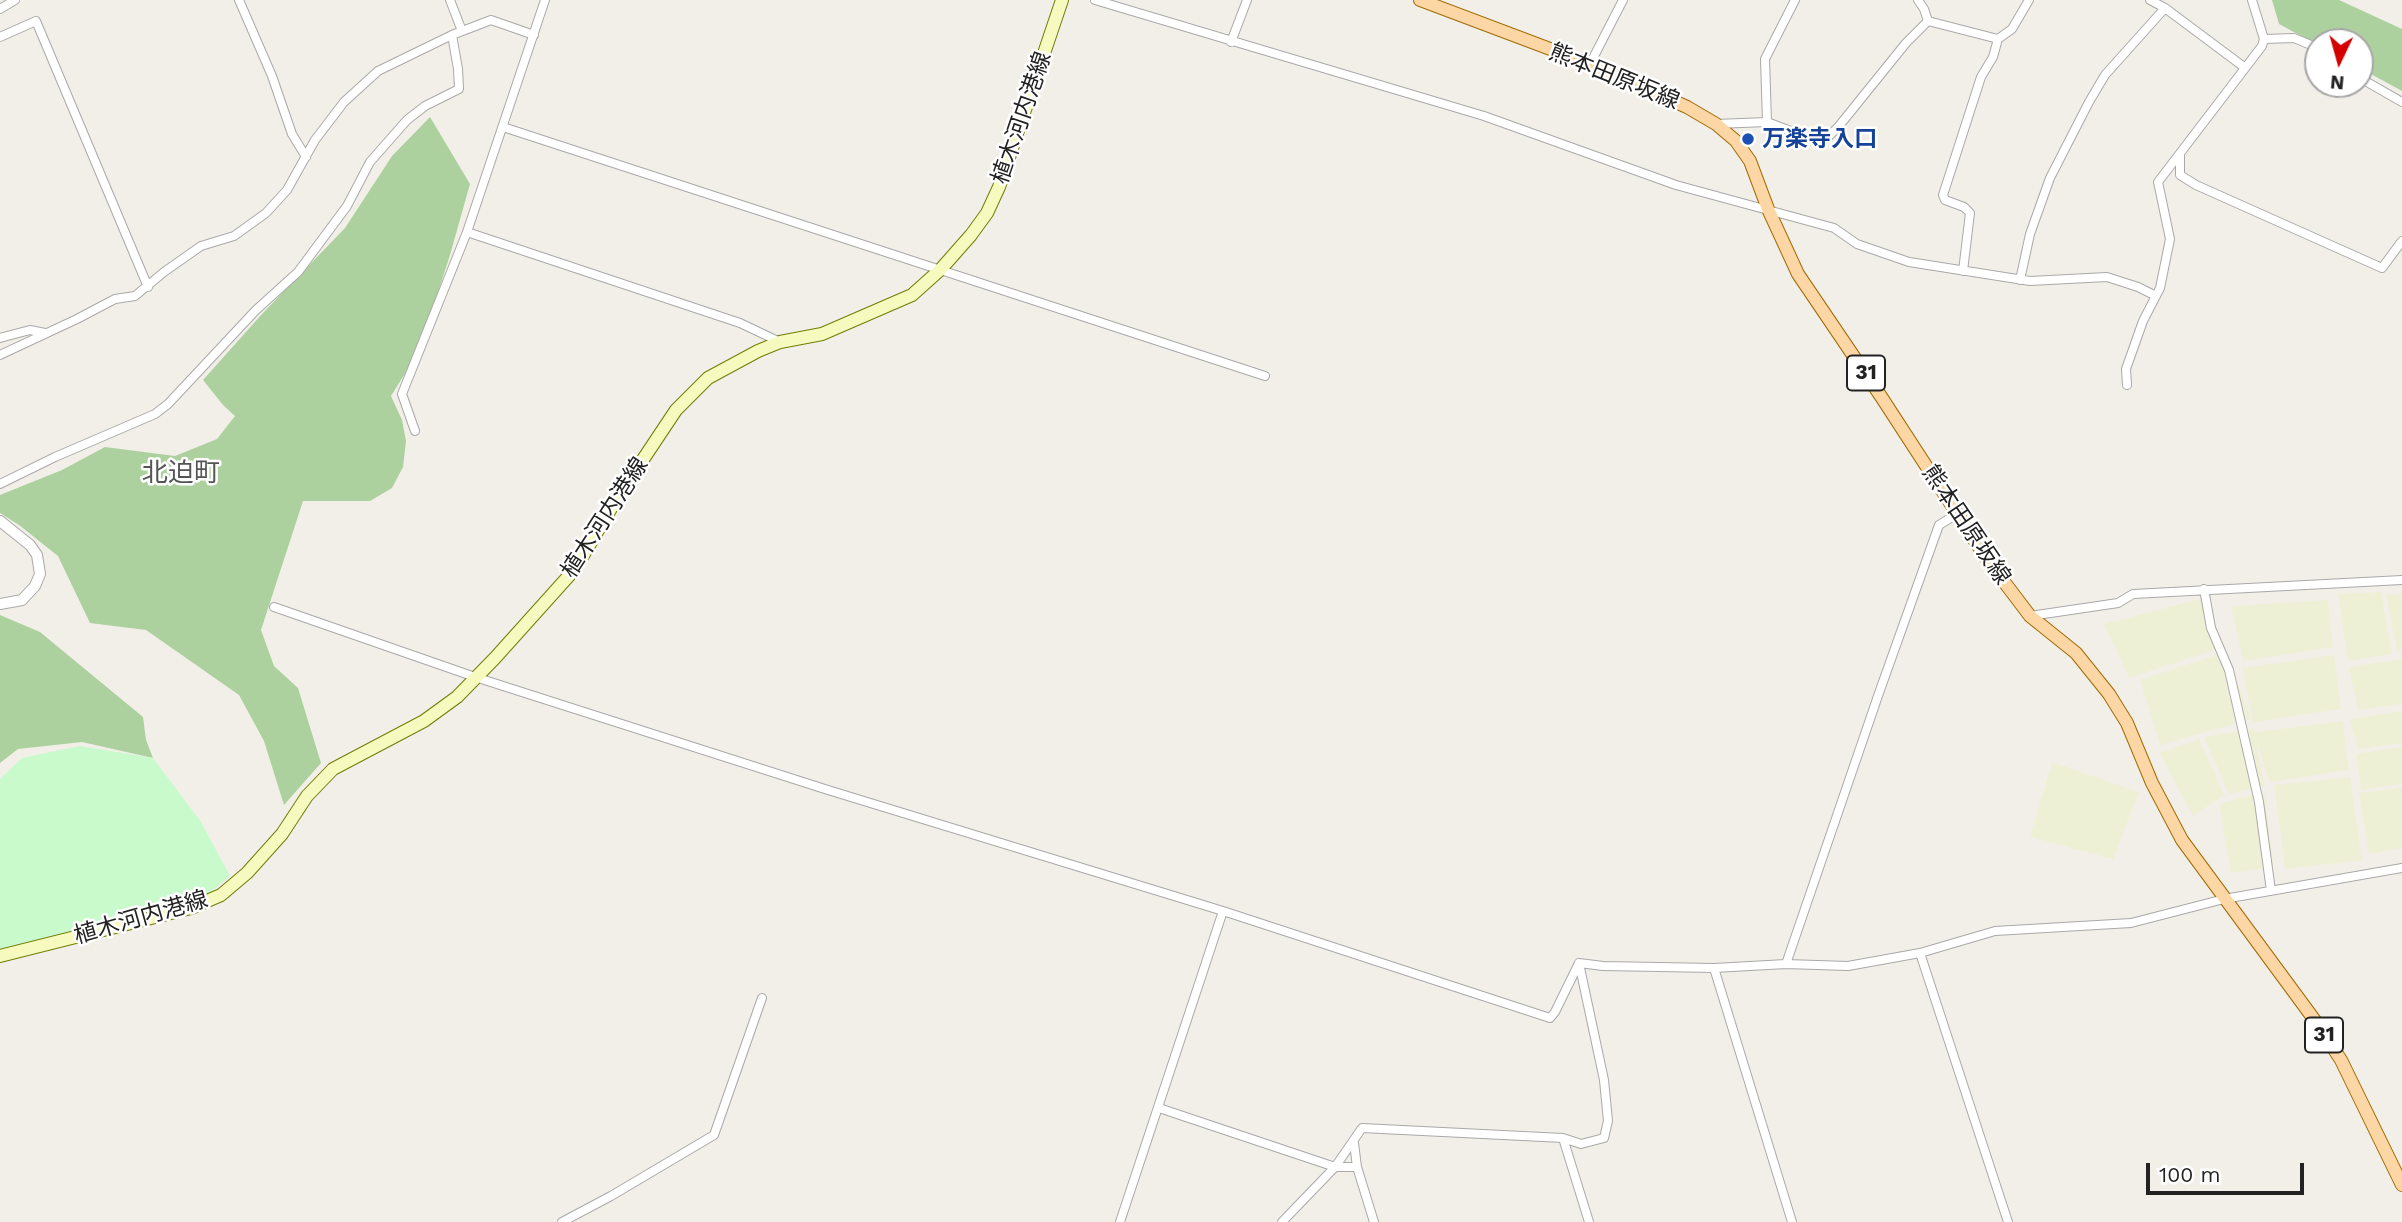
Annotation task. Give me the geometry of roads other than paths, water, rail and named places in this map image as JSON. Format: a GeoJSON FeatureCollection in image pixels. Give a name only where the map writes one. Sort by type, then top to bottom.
{"type":"FeatureCollection","features":[{"type":"Feature","properties":{"kind":"main road","name":"植木河内港線"},"geometry":{"type":"LineString","coordinates":[[0,956],[191,908],[222,895],[247,873],[282,834],[307,796],[333,769],[424,721],[457,697],[575,569],[616,500],[676,410],[708,378],[780,342],[822,334],[912,295],[941,269],[971,236],[987,213],[999,187],[1062,0]]}},
{"type":"Feature","properties":{"kind":"main road","name":"熊本田原坂線"},"geometry":{"type":"LineString","coordinates":[[1420,0],[1590,64],[1687,107],[1716,124],[1736,141],[1750,161],[1768,209],[1798,274],[1986,558],[2030,616],[2076,653],[2109,694],[2127,723],[2151,782],[2182,840],[2341,1060],[2402,1185]]}},
{"type":"Feature","properties":{"kind":"street"},"geometry":{"type":"LineString","coordinates":[[0,9],[15,0]]}},
{"type":"Feature","properties":{"kind":"street"},"geometry":{"type":"LineString","coordinates":[[239,0],[272,76],[292,134],[306,157]]}},
{"type":"Feature","properties":{"kind":"street"},"geometry":{"type":"LineString","coordinates":[[450,0],[462,31]]}},
{"type":"Feature","properties":{"kind":"street"},"geometry":{"type":"LineString","coordinates":[[415,431],[402,394],[467,232],[545,0]]}},
{"type":"Feature","properties":{"kind":"street"},"geometry":{"type":"LineString","coordinates":[[1095,0],[1484,116],[1676,185],[1833,228],[1857,244],[1909,262],[2020,280],[2063,281],[2106,277],[2156,296]]}},
{"type":"Feature","properties":{"kind":"street"},"geometry":{"type":"LineString","coordinates":[[1231,42],[1247,0]]}},
{"type":"Feature","properties":{"kind":"street"},"geometry":{"type":"LineString","coordinates":[[1590,64],[1623,0]]}},
{"type":"Feature","properties":{"kind":"street"},"geometry":{"type":"LineString","coordinates":[[1767,122],[1765,59],[1795,0]]}},
{"type":"Feature","properties":{"kind":"street"},"geometry":{"type":"LineString","coordinates":[[1918,0],[1928,20]]}},
{"type":"Feature","properties":{"kind":"street"},"geometry":{"type":"LineString","coordinates":[[1963,271],[1970,213],[1964,206],[1945,200],[1943,195],[1981,77],[1993,57],[1998,39],[2012,29],[2029,0]]}},
{"type":"Feature","properties":{"kind":"street"},"geometry":{"type":"LineString","coordinates":[[2150,0],[2165,8],[2244,67]]}},
{"type":"Feature","properties":{"kind":"street"},"geometry":{"type":"LineString","coordinates":[[2127,385],[2126,369],[2163,276],[2170,239],[2158,182],[2262,46],[2264,39],[2252,0]]}},
{"type":"Feature","properties":{"kind":"street"},"geometry":{"type":"LineString","coordinates":[[2020,280],[2031,234],[2050,178],[2089,102],[2105,75],[2165,8]]}},
{"type":"Feature","properties":{"kind":"street"},"geometry":{"type":"LineString","coordinates":[[0,355],[115,299],[135,296],[201,246],[234,236],[266,214],[287,190],[315,140],[344,102],[378,71],[452,35],[491,20],[534,35]]}},
{"type":"Feature","properties":{"kind":"street"},"geometry":{"type":"LineString","coordinates":[[1716,124],[1767,122],[1817,141],[1825,139],[1928,20]]}},
{"type":"Feature","properties":{"kind":"street"},"geometry":{"type":"LineString","coordinates":[[1928,20],[1998,39]]}},
{"type":"Feature","properties":{"kind":"street"},"geometry":{"type":"LineString","coordinates":[[0,37],[36,21],[148,287]]}},
{"type":"Feature","properties":{"kind":"street"},"geometry":{"type":"LineString","coordinates":[[0,484],[155,414],[168,404],[256,310],[298,272],[346,206],[370,162],[407,120],[425,106],[459,89],[452,35]]}},
{"type":"Feature","properties":{"kind":"street"},"geometry":{"type":"LineString","coordinates":[[2264,39],[2294,38],[2304,42]]}},
{"type":"Feature","properties":{"kind":"street"},"geometry":{"type":"LineString","coordinates":[[2374,86],[2402,103]]}},
{"type":"Feature","properties":{"kind":"street"},"geometry":{"type":"LineString","coordinates":[[503,127],[1265,376]]}},
{"type":"Feature","properties":{"kind":"street"},"geometry":{"type":"LineString","coordinates":[[2180,155],[2180,175],[2196,185],[2382,268],[2402,241]]}},
{"type":"Feature","properties":{"kind":"street"},"geometry":{"type":"LineString","coordinates":[[467,232],[740,323],[780,342]]}},
{"type":"Feature","properties":{"kind":"street"},"geometry":{"type":"LineString","coordinates":[[0,338],[30,330],[46,333]]}},
{"type":"Feature","properties":{"kind":"street"},"geometry":{"type":"LineString","coordinates":[[1786,964],[1939,525],[1957,514]]}},
{"type":"Feature","properties":{"kind":"street"},"geometry":{"type":"LineString","coordinates":[[0,520],[30,545],[37,555],[40,574],[35,586],[22,600],[0,604]]}},
{"type":"Feature","properties":{"kind":"street"},"geometry":{"type":"LineString","coordinates":[[2030,616],[2118,603],[2133,594],[2402,580]]}},
{"type":"Feature","properties":{"kind":"street"},"geometry":{"type":"LineString","coordinates":[[2204,589],[2211,628],[2229,670],[2259,802],[2271,891]]}},
{"type":"Feature","properties":{"kind":"street"},"geometry":{"type":"LineString","coordinates":[[274,607],[475,677],[828,790],[1223,911],[1550,1018],[1579,963]]}},
{"type":"Feature","properties":{"kind":"street"},"geometry":{"type":"LineString","coordinates":[[1579,963],[1603,966],[1714,968],[1786,964],[1848,966],[1920,953],[1994,931],[2131,923],[2224,899],[2402,868]]}},
{"type":"Feature","properties":{"kind":"street"},"geometry":{"type":"LineString","coordinates":[[1121,1222],[1223,911]]}},
{"type":"Feature","properties":{"kind":"street"},"geometry":{"type":"LineString","coordinates":[[1920,953],[2008,1222]]}},
{"type":"Feature","properties":{"kind":"street"},"geometry":{"type":"LineString","coordinates":[[1282,1222],[1335,1167],[1362,1128],[1563,1138],[1581,1144],[1604,1139],[1608,1121],[1604,1080],[1579,963]]}},
{"type":"Feature","properties":{"kind":"street"},"geometry":{"type":"LineString","coordinates":[[1714,968],[1792,1222]]}},
{"type":"Feature","properties":{"kind":"street"},"geometry":{"type":"LineString","coordinates":[[562,1222],[714,1135],[762,998]]}},
{"type":"Feature","properties":{"kind":"street"},"geometry":{"type":"LineString","coordinates":[[1159,1108],[1335,1167],[1357,1167]]}},
{"type":"Feature","properties":{"kind":"street"},"geometry":{"type":"LineString","coordinates":[[1563,1138],[1589,1222]]}},
{"type":"Feature","properties":{"kind":"street"},"geometry":{"type":"LineString","coordinates":[[1354,1143],[1357,1167],[1374,1222]]}},
{"type":"Feature","properties":{"kind":"place","name":"万楽寺入口"},"geometry":{"type":"Point","coordinates":[1748,139]}},
{"type":"Feature","properties":{"kind":"district","name":"北迫町"},"geometry":{"type":"Point","coordinates":[181,473]}}]}
